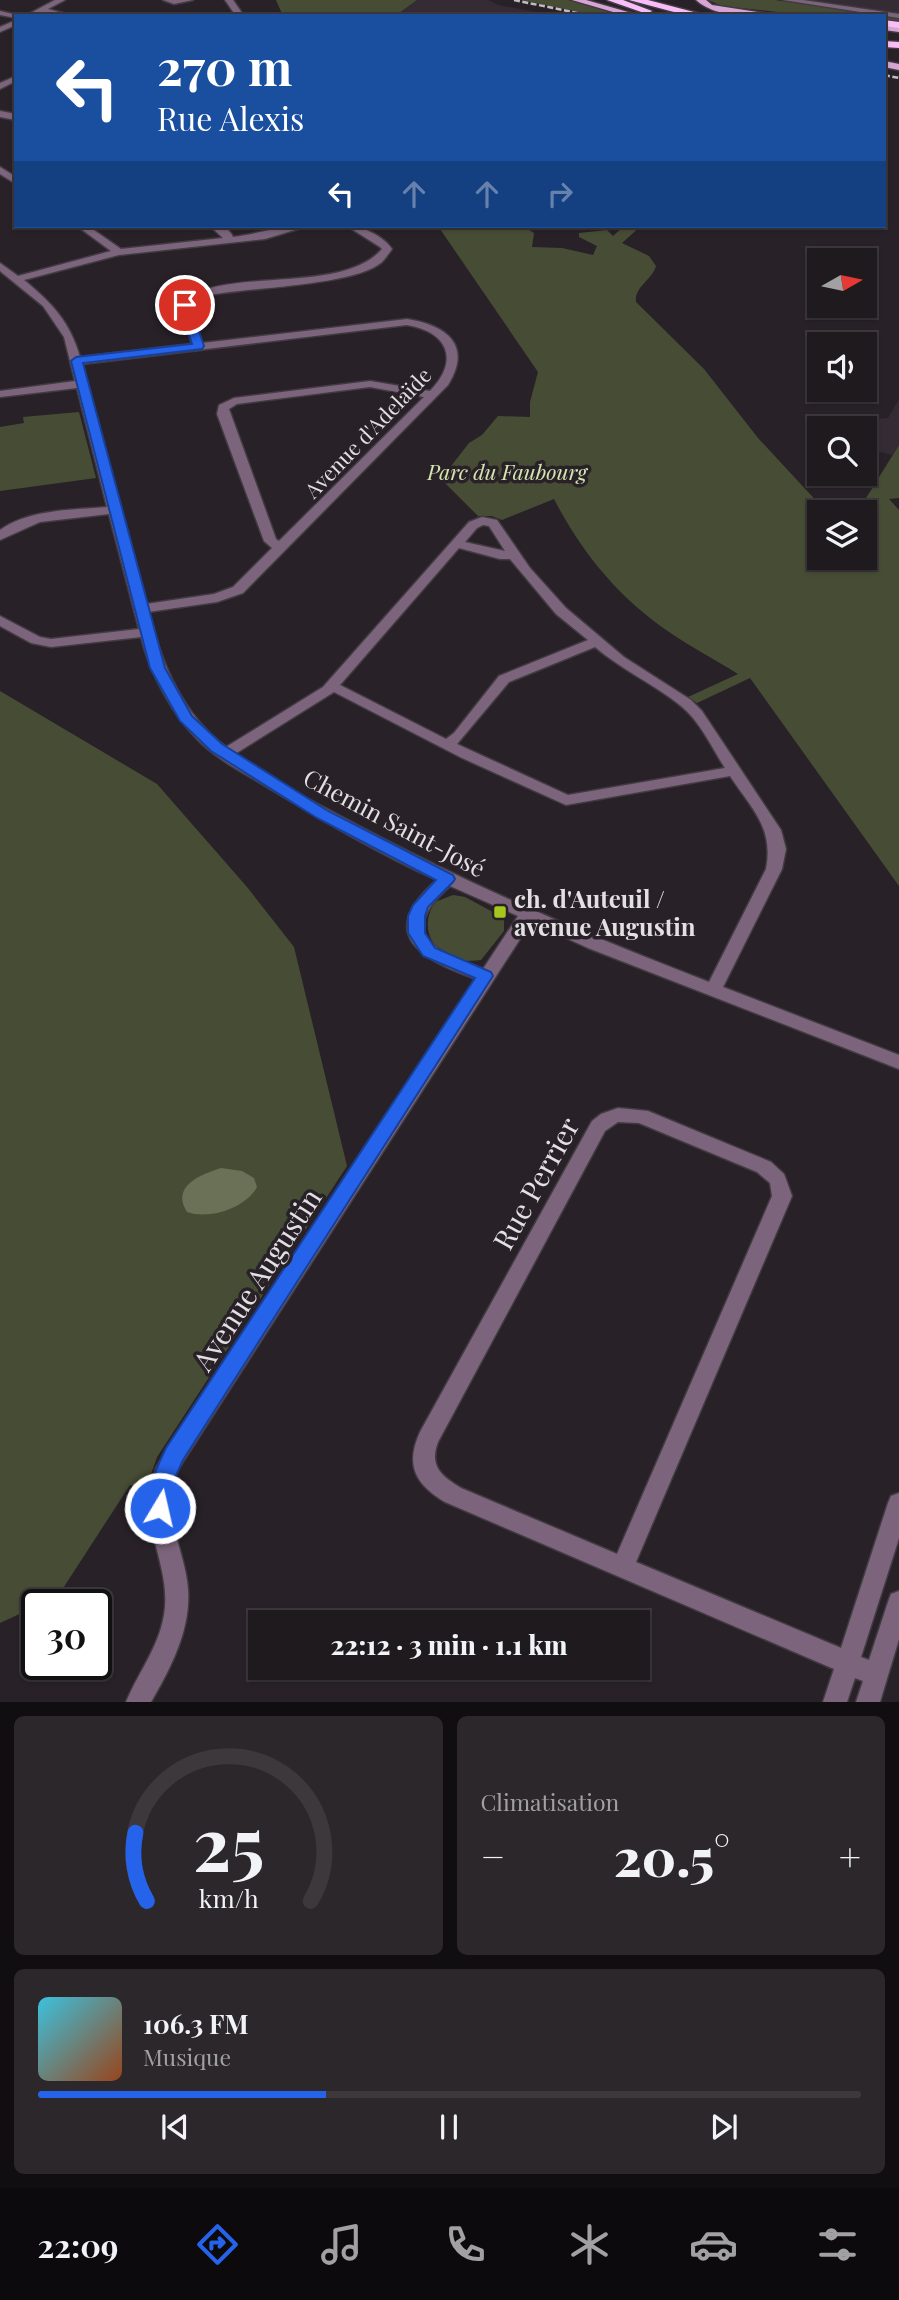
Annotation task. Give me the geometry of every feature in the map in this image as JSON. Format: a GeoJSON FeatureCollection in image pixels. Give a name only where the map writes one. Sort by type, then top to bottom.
{"type":"FeatureCollection","features":[{"type":"Feature","properties":{"kind":"highway"},"geometry":{"type":"LineString","coordinates":[[613,0],[655,14]]}},
{"type":"Feature","properties":{"kind":"highway"},"geometry":{"type":"LineString","coordinates":[[613,0],[671,14]]}},
{"type":"Feature","properties":{"kind":"highway"},"geometry":{"type":"LineString","coordinates":[[634,0],[707,12]]}},
{"type":"Feature","properties":{"kind":"highway"},"geometry":{"type":"LineString","coordinates":[[660,0],[707,12]]}},
{"type":"Feature","properties":{"kind":"main road"},"geometry":{"type":"LineString","coordinates":[[576,0],[630,14]]}},
{"type":"Feature","properties":{"kind":"main road"},"geometry":{"type":"LineString","coordinates":[[700,0],[707,12],[743,14]]}},
{"type":"Feature","properties":{"kind":"street"},"geometry":{"type":"LineString","coordinates":[[33,14],[61,0]]}},
{"type":"Feature","properties":{"kind":"street"},"geometry":{"type":"LineString","coordinates":[[167,0],[189,0]]}},
{"type":"Feature","properties":{"kind":"street"},"geometry":{"type":"LineString","coordinates":[[787,0],[885,14]]}},
{"type":"Feature","properties":{"kind":"street"},"geometry":{"type":"LineString","coordinates":[[40,10],[59,14]]}},
{"type":"Feature","properties":{"kind":"street"},"geometry":{"type":"LineString","coordinates":[[85,228],[119,252]]}},
{"type":"Feature","properties":{"kind":"street"},"geometry":{"type":"LineString","coordinates":[[218,228],[226,233],[229,240]]}},
{"type":"Feature","properties":{"kind":"street"},"geometry":{"type":"LineString","coordinates":[[18,279],[119,252],[271,235],[296,228]]}},
{"type":"Feature","properties":{"kind":"street"},"geometry":{"type":"LineString","coordinates":[[198,346],[185,305],[196,295],[328,277],[371,264],[386,255],[387,249],[384,245],[355,228]]}},
{"type":"Feature","properties":{"kind":"street","name":"Chemin Saint-José"},"geometry":{"type":"LineString","coordinates":[[0,266],[56,314],[69,337],[146,632],[158,668],[178,708],[197,731],[225,754],[333,820],[447,879],[527,915],[899,1062]]}},
{"type":"Feature","properties":{"kind":"street","name":"Avenue d'Adelaïde"},"geometry":{"type":"LineString","coordinates":[[76,361],[391,323],[425,325],[443,334],[453,358],[451,372],[433,395],[244,584],[225,596],[141,609]]}},
{"type":"Feature","properties":{"kind":"street"},"geometry":{"type":"LineString","coordinates":[[0,394],[82,384]]}},
{"type":"Feature","properties":{"kind":"street"},"geometry":{"type":"LineString","coordinates":[[280,548],[270,541],[223,414],[223,407],[234,401],[370,384],[433,395]]}},
{"type":"Feature","properties":{"kind":"street"},"geometry":{"type":"LineString","coordinates":[[0,536],[10,528],[28,521],[115,510]]}},
{"type":"Feature","properties":{"kind":"street"},"geometry":{"type":"LineString","coordinates":[[225,754],[332,686],[473,525],[487,521],[497,525],[514,555],[549,600],[596,642],[691,708],[773,830],[777,839],[778,859],[713,990]]}},
{"type":"Feature","properties":{"kind":"street"},"geometry":{"type":"LineString","coordinates":[[457,544],[500,555],[514,555]]}},
{"type":"Feature","properties":{"kind":"street"},"geometry":{"type":"LineString","coordinates":[[0,620],[30,637],[51,643],[146,632]]}},
{"type":"Feature","properties":{"kind":"street"},"geometry":{"type":"LineString","coordinates":[[447,745],[459,736],[504,679],[596,642]]}},
{"type":"Feature","properties":{"kind":"street"},"geometry":{"type":"LineString","coordinates":[[332,686],[447,745],[566,800],[734,771]]}},
{"type":"Feature","properties":{"kind":"street"},"geometry":{"type":"LineString","coordinates":[[447,879],[421,905],[416,916],[417,933],[429,952],[485,976]]}},
{"type":"Feature","properties":{"kind":"street","name":"Avenue Augustin"},"geometry":{"type":"LineString","coordinates":[[138,1702],[166,1654],[177,1614],[177,1585],[160,1508],[167,1468],[527,915]]}},
{"type":"Feature","properties":{"kind":"street","name":"Rue Perrier"},"geometry":{"type":"LineString","coordinates":[[623,1566],[782,1196],[776,1176],[764,1167],[642,1116],[625,1114],[609,1118],[598,1126],[428,1439],[423,1465],[428,1478],[453,1495],[876,1675]]}},
{"type":"Feature","properties":{"kind":"street"},"geometry":{"type":"LineString","coordinates":[[835,1702],[899,1503]]}},
{"type":"Feature","properties":{"kind":"street"},"geometry":{"type":"LineString","coordinates":[[868,1702],[899,1602]]}},
{"type":"Feature","properties":{"kind":"shaded area"},"geometry":{"type":"Polygon","coordinates":[[[417,0],[488,0],[498,5],[546,14],[398,14],[417,0]]]}},
{"type":"Feature","properties":{"kind":"shaded area"},"geometry":{"type":"Polygon","coordinates":[[[798,0],[899,0],[899,13],[825,4],[798,0]]]}},
{"type":"Feature","properties":{"kind":"shaded area"},"geometry":{"type":"Polygon","coordinates":[[[899,399],[899,445],[892,455],[877,451],[877,419],[888,418],[899,399]]]}},
{"type":"Feature","properties":{"kind":"shaded area"},"geometry":{"type":"Polygon","coordinates":[[[221,1168],[242,1171],[254,1178],[257,1187],[245,1201],[226,1210],[206,1214],[187,1212],[182,1195],[185,1188],[197,1178],[221,1168]]]}},
{"type":"Feature","properties":{"kind":"green space"},"geometry":{"type":"Polygon","coordinates":[[[276,0],[417,0],[398,14],[282,14],[276,0]]]}},
{"type":"Feature","properties":{"kind":"green space"},"geometry":{"type":"Polygon","coordinates":[[[521,0],[568,0],[621,14],[588,14],[521,0]]]}},
{"type":"Feature","properties":{"kind":"green space"},"geometry":{"type":"Polygon","coordinates":[[[708,0],[775,0],[871,14],[796,14],[722,6],[708,0]]]}},
{"type":"Feature","properties":{"kind":"green space"},"geometry":{"type":"Polygon","coordinates":[[[886,16],[899,18],[899,23],[886,21],[886,16]]]}},
{"type":"Feature","properties":{"kind":"green space","name":"Parc du Faubourg"},"geometry":{"type":"Polygon","coordinates":[[[439,228],[526,228],[534,233],[532,247],[562,248],[593,255],[597,246],[579,237],[579,233],[607,230],[613,236],[622,228],[639,228],[622,243],[649,256],[656,266],[640,288],[636,302],[704,369],[758,438],[815,500],[807,500],[807,570],[877,570],[877,500],[865,500],[874,486],[877,486],[877,480],[899,445],[899,498],[889,499],[899,510],[899,886],[750,678],[697,703],[688,697],[738,674],[669,632],[633,604],[589,556],[554,499],[502,520],[492,516],[478,516],[441,479],[469,443],[482,435],[498,416],[530,417],[530,402],[538,372],[439,228]]]}},
{"type":"Feature","properties":{"kind":"green space"},"geometry":{"type":"Polygon","coordinates":[[[79,412],[96,478],[0,491],[0,427],[24,423],[23,417],[79,412]]]}},
{"type":"Feature","properties":{"kind":"green space"},"geometry":{"type":"Polygon","coordinates":[[[0,691],[157,784],[247,887],[294,947],[347,1166],[157,1457],[146,1489],[130,1485],[63,1589],[21,1589],[21,1613],[0,1623],[0,691]]]}},
{"type":"Feature","properties":{"kind":"green space"},"geometry":{"type":"Polygon","coordinates":[[[453,895],[465,897],[504,918],[504,931],[481,960],[468,961],[445,954],[430,937],[429,915],[435,902],[453,895]]]}},
{"type":"Feature","properties":{"kind":"railway"},"geometry":{"type":"LineString","coordinates":[[514,0],[582,14]]}},
{"type":"Feature","properties":{"kind":"railway"},"geometry":{"type":"LineString","coordinates":[[886,75],[899,78]]}},
{"type":"Feature","properties":{"kind":"place","name":"ch. d'Auteuil / avenue Augustin"},"geometry":{"type":"Point","coordinates":[500,912]}},
{"type":"Feature","properties":{"kind":"route"},"geometry":{"type":"LineString","coordinates":[[160,1508],[162,1482],[174,1455],[485,976],[438,957],[429,952],[420,941],[416,926],[418,910],[447,879],[323,814],[216,748],[186,718],[158,668],[76,361],[198,346],[185,305]]}}]}
